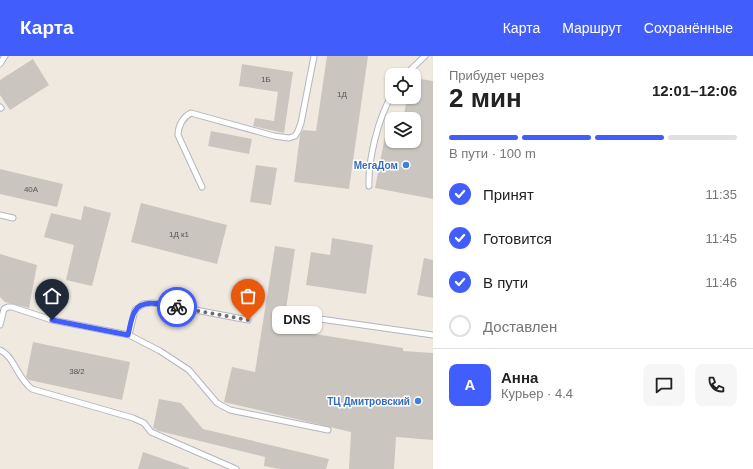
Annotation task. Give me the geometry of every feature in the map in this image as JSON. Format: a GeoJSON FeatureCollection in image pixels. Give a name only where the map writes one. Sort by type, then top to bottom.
{"type":"FeatureCollection","features":[{"type":"Feature","properties":{"kind":"lane"},"geometry":{"type":"LineString","coordinates":[[0,64],[5,56]]}},
{"type":"Feature","properties":{"kind":"lane"},"geometry":{"type":"LineString","coordinates":[[202,187],[178,135],[178,129],[181,122],[191,113],[274,136],[290,138],[298,131],[301,123],[314,56]]}},
{"type":"Feature","properties":{"kind":"lane"},"geometry":{"type":"LineString","coordinates":[[413,68],[426,56]]}},
{"type":"Feature","properties":{"kind":"lane"},"geometry":{"type":"LineString","coordinates":[[369,186],[369,172],[377,134],[388,104]]}},
{"type":"Feature","properties":{"kind":"lane"},"geometry":{"type":"LineString","coordinates":[[0,215],[13,218]]}},
{"type":"Feature","properties":{"kind":"lane"},"geometry":{"type":"LineString","coordinates":[[128,335],[135,310],[143,304],[153,303],[180,307],[248,320]]}},
{"type":"Feature","properties":{"kind":"lane"},"geometry":{"type":"LineString","coordinates":[[0,325],[4,309],[12,307],[52,320],[128,335],[160,351],[189,370],[217,403],[230,410],[328,430]]}},
{"type":"Feature","properties":{"kind":"lane"},"geometry":{"type":"LineString","coordinates":[[299,316],[433,335]]}},
{"type":"Feature","properties":{"kind":"lane"},"geometry":{"type":"LineString","coordinates":[[0,350],[7,354],[25,384],[32,388],[133,418],[144,423],[151,432],[236,469]]}},
{"type":"Feature","properties":{"kind":"building"},"geometry":{"type":"Polygon","coordinates":[[[327,56],[368,56],[349,189],[294,182],[300,135],[303,130],[316,131],[327,56]]]}},
{"type":"Feature","properties":{"kind":"building"},"geometry":{"type":"Polygon","coordinates":[[[33,59],[49,85],[10,110],[0,95],[0,80],[33,59]]]}},
{"type":"Feature","properties":{"kind":"building"},"geometry":{"type":"Polygon","coordinates":[[[242,64],[293,72],[284,133],[253,126],[255,118],[274,121],[278,92],[239,86],[242,64]]]}},
{"type":"Feature","properties":{"kind":"building","name":"МегаДом"},"geometry":{"type":"Polygon","coordinates":[[[421,79],[433,81],[433,199],[375,188],[385,136],[385,148],[421,148],[421,112],[404,112],[406,104],[421,104],[421,79]]]}},
{"type":"Feature","properties":{"kind":"building"},"geometry":{"type":"Polygon","coordinates":[[[211,131],[252,139],[249,154],[208,146],[211,131]]]}},
{"type":"Feature","properties":{"kind":"building"},"geometry":{"type":"Polygon","coordinates":[[[256,165],[277,168],[271,205],[250,202],[256,165]]]}},
{"type":"Feature","properties":{"kind":"building"},"geometry":{"type":"Polygon","coordinates":[[[0,169],[63,184],[57,207],[0,194],[0,169]]]}},
{"type":"Feature","properties":{"kind":"building"},"geometry":{"type":"Polygon","coordinates":[[[141,203],[227,225],[217,264],[131,242],[141,203]]]}},
{"type":"Feature","properties":{"kind":"building"},"geometry":{"type":"Polygon","coordinates":[[[84,206],[111,213],[92,286],[66,280],[74,245],[44,237],[51,213],[81,220],[84,206]]]}},
{"type":"Feature","properties":{"kind":"building"},"geometry":{"type":"Polygon","coordinates":[[[332,238],[373,245],[366,294],[306,285],[311,252],[330,255],[332,238]]]}},
{"type":"Feature","properties":{"kind":"building"},"geometry":{"type":"Polygon","coordinates":[[[275,246],[295,249],[283,329],[403,348],[403,351],[433,353],[433,440],[396,437],[394,469],[349,469],[351,432],[224,402],[232,367],[255,372],[275,246]]]}},
{"type":"Feature","properties":{"kind":"building"},"geometry":{"type":"Polygon","coordinates":[[[0,254],[37,265],[29,308],[5,302],[0,297],[0,254]]]}},
{"type":"Feature","properties":{"kind":"building"},"geometry":{"type":"Polygon","coordinates":[[[424,258],[433,260],[433,298],[417,295],[424,258]]]}},
{"type":"Feature","properties":{"kind":"building"},"geometry":{"type":"Polygon","coordinates":[[[33,342],[130,362],[122,400],[29,380],[26,377],[33,342]]]}},
{"type":"Feature","properties":{"kind":"building"},"geometry":{"type":"Polygon","coordinates":[[[159,399],[181,403],[203,429],[329,459],[326,469],[280,469],[264,466],[265,457],[159,431],[153,428],[159,399]]]}},
{"type":"Feature","properties":{"kind":"building"},"geometry":{"type":"Polygon","coordinates":[[[143,452],[189,468],[189,469],[138,469],[143,452]]]}},
{"type":"Feature","properties":{"kind":"way so far"},"geometry":{"type":"LineString","coordinates":[[177,307],[248,320]]}},
{"type":"Feature","properties":{"kind":"place","name":"МегаДом"},"geometry":{"type":"Point","coordinates":[406,165]}},
{"type":"Feature","properties":{"kind":"place","name":"DNS"},"geometry":{"type":"Point","coordinates":[248,320]}},
{"type":"Feature","properties":{"kind":"place","name":"ТЦ Дмитровский"},"geometry":{"type":"Point","coordinates":[418,401]}},
{"type":"Feature","properties":{"kind":"route"},"geometry":{"type":"LineString","coordinates":[[52,320],[128,335],[135,310],[143,304],[153,303],[177,307]]}}]}
